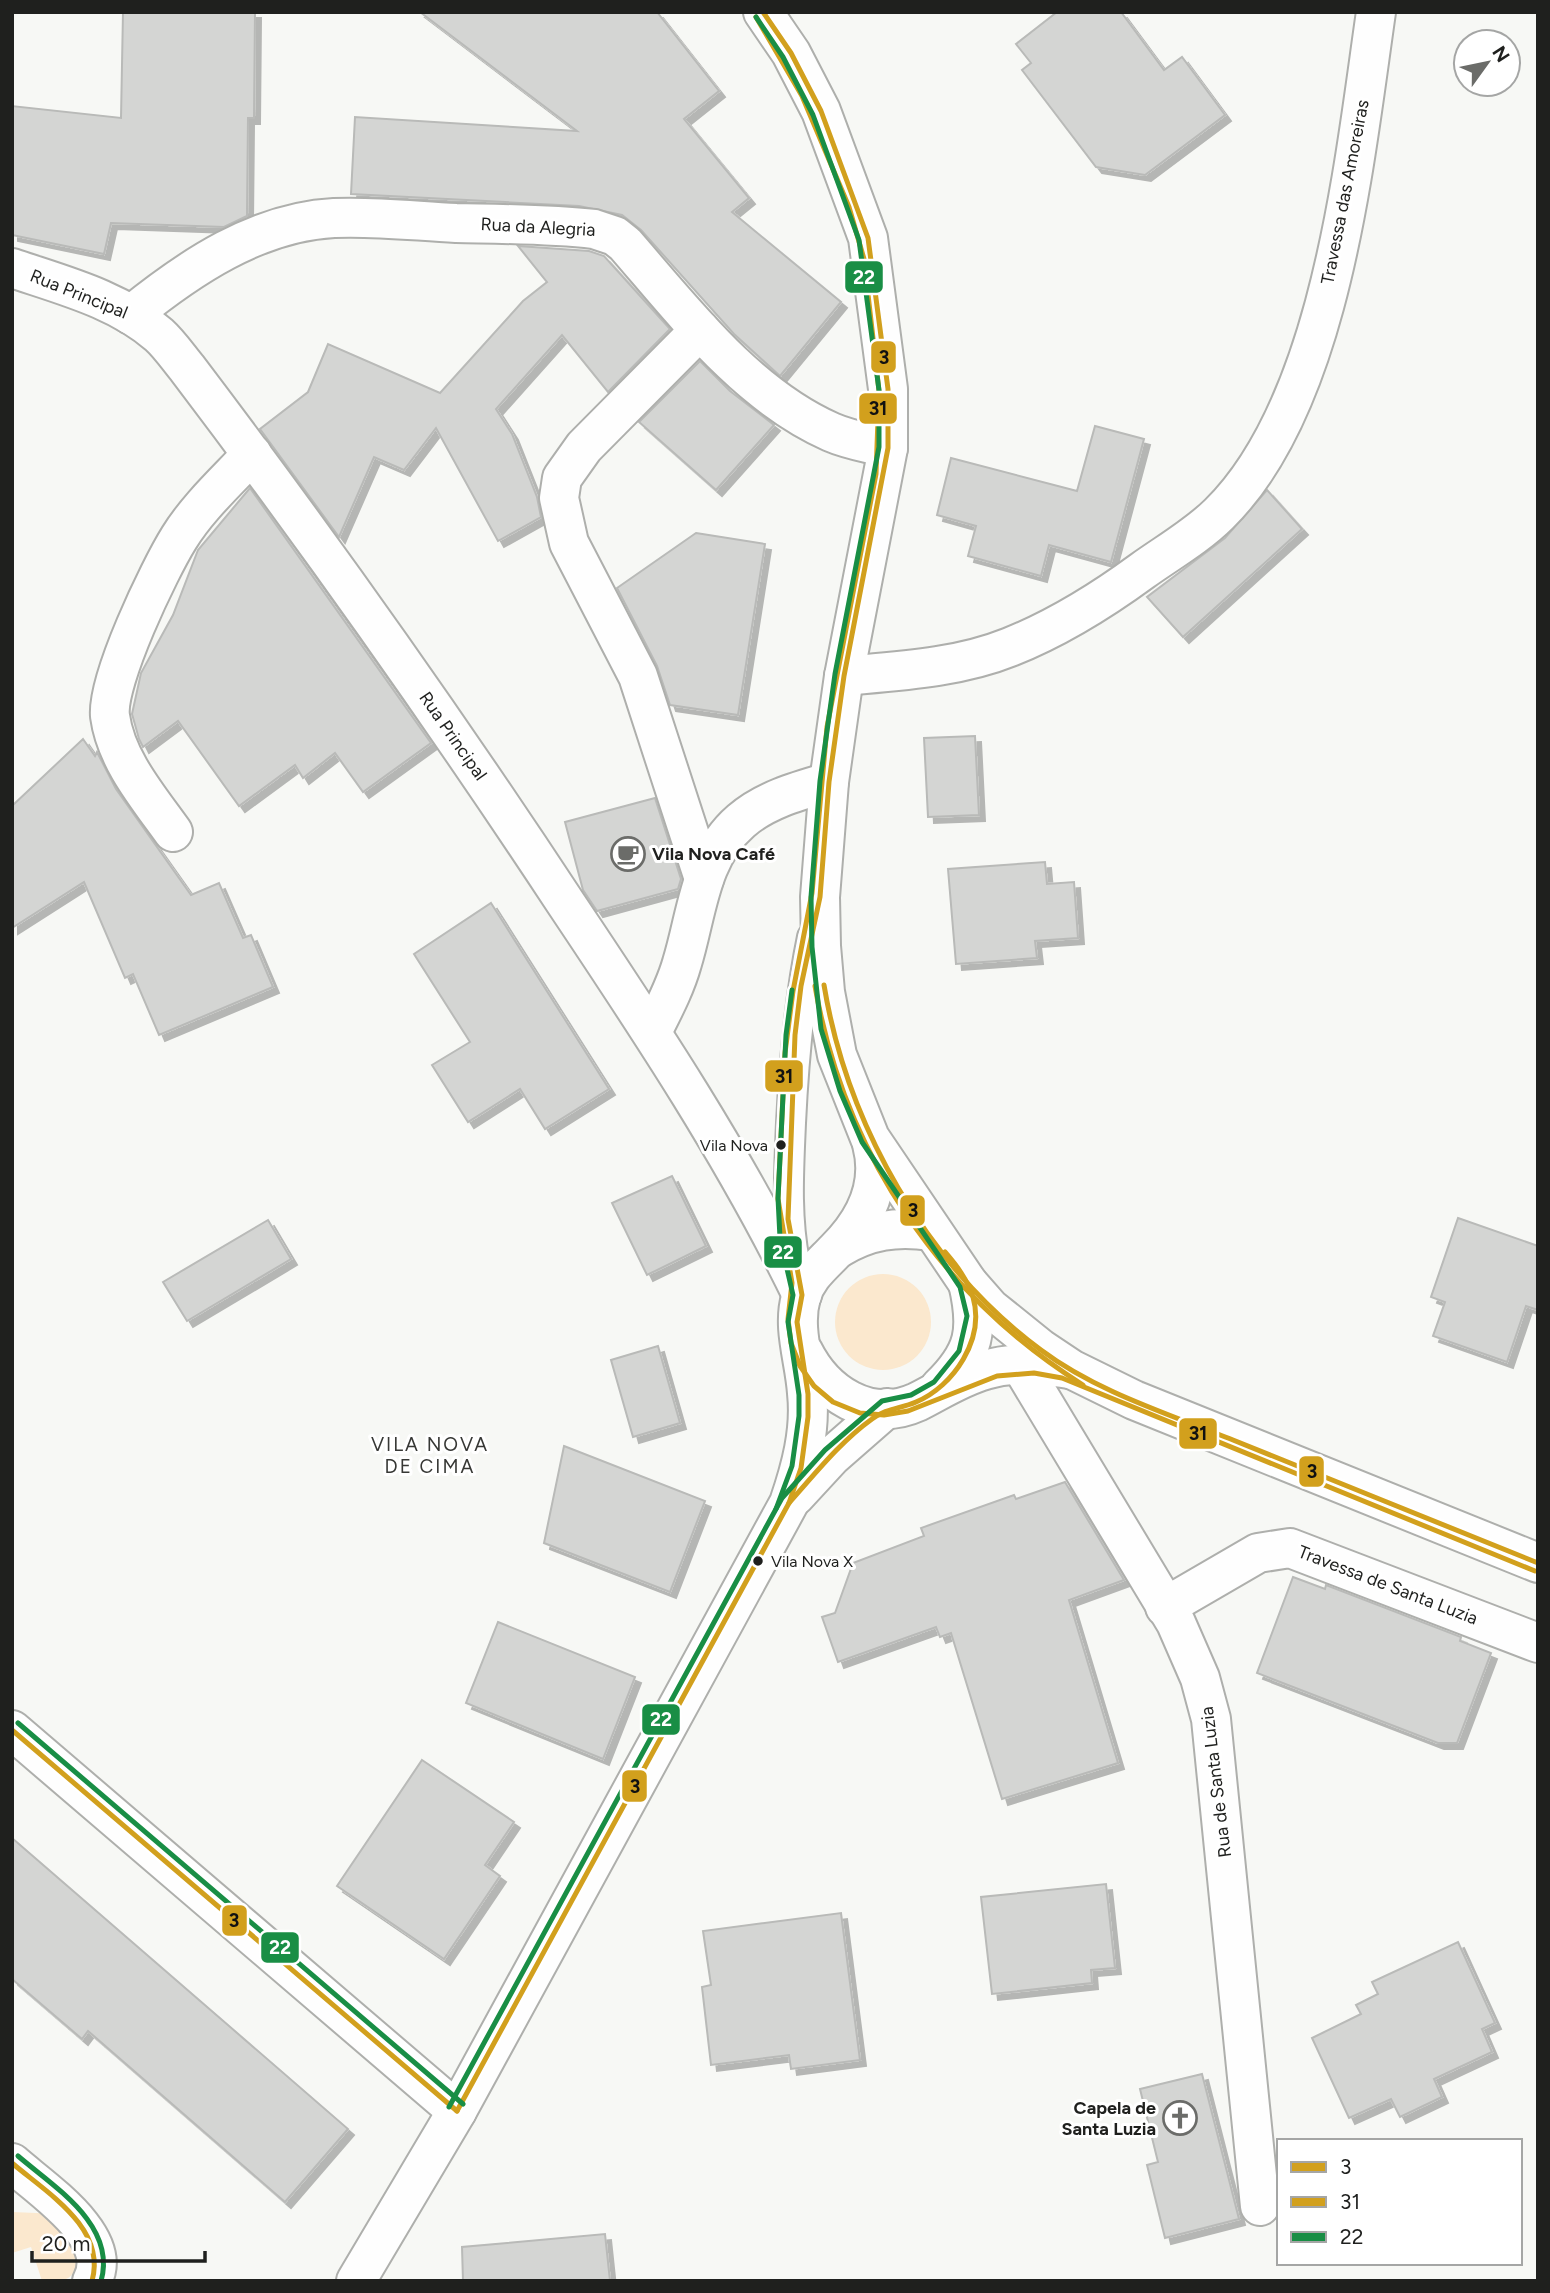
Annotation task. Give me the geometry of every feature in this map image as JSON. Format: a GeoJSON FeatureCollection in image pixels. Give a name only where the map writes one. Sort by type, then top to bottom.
{"type":"FeatureCollection","features":[{"type":"Feature","properties":{"kind":"street"},"geometry":{"type":"LineString","coordinates":[[763,12],[791,53],[821,111],[868,237],[888,389],[888,448],[844,676],[829,782],[820,897],[821,946],[830,1027],[848,1089],[870,1139],[930,1231],[968,1283],[1016,1330],[1071,1369],[1134,1400],[1538,1563]]}},
{"type":"Feature","properties":{"kind":"street","name":"Travessa das Amoreiras"},"geometry":{"type":"LineString","coordinates":[[844,676],[929,668],[1008,648],[1088,610],[1219,514],[1270,448],[1303,375],[1339,244],[1376,12]]}},
{"type":"Feature","properties":{"kind":"street","name":"Rua da Alegria"},"geometry":{"type":"LineString","coordinates":[[131,315],[183,275],[248,241],[311,221],[354,218],[604,231],[625,244],[699,330],[744,372],[801,416],[834,433],[888,448]]}},
{"type":"Feature","properties":{"kind":"street","name":"Rua Principal"},"geometry":{"type":"LineString","coordinates":[[12,268],[100,299],[131,315],[159,335],[253,454],[490,788],[652,1032],[760,1210],[802,1295]]}},
{"type":"Feature","properties":{"kind":"street"},"geometry":{"type":"LineString","coordinates":[[699,330],[584,447],[562,478],[559,498],[569,543],[638,676],[704,880]]}},
{"type":"Feature","properties":{"kind":"street"},"geometry":{"type":"LineString","coordinates":[[173,832],[135,780],[118,744],[110,714],[112,695],[135,630],[178,539],[197,513],[253,454]]}},
{"type":"Feature","properties":{"kind":"street"},"geometry":{"type":"LineString","coordinates":[[652,1032],[674,987],[713,856],[740,822],[777,800],[829,782]]}},
{"type":"Feature","properties":{"kind":"street"},"geometry":{"type":"LineString","coordinates":[[837,1250],[862,1217],[875,1186],[877,1167],[870,1139]]}},
{"type":"Feature","properties":{"kind":"street"},"geometry":{"type":"LineString","coordinates":[[356,2281],[457,2111],[789,1503],[801,1468],[808,1418],[797,1322],[802,1295],[815,1269],[837,1250],[860,1236],[880,1230],[930,1231]]}},
{"type":"Feature","properties":{"kind":"street"},"geometry":{"type":"LineString","coordinates":[[939,1389],[957,1371],[974,1334],[976,1315],[968,1283]]}},
{"type":"Feature","properties":{"kind":"street"},"geometry":{"type":"LineString","coordinates":[[802,1350],[814,1374],[835,1393],[860,1405],[887,1408],[914,1403],[984,1370],[1020,1364],[1071,1369]]}},
{"type":"Feature","properties":{"kind":"street","name":"Rua de Santa Luzia"},"geometry":{"type":"LineString","coordinates":[[1020,1364],[1193,1658],[1211,1719],[1260,2206]]}},
{"type":"Feature","properties":{"kind":"street"},"geometry":{"type":"LineString","coordinates":[[789,1503],[831,1457],[887,1408]]}},
{"type":"Feature","properties":{"kind":"street","name":"Travessa de Santa Luzia"},"geometry":{"type":"LineString","coordinates":[[1165,1607],[1258,1553],[1290,1548],[1538,1643]]}},
{"type":"Feature","properties":{"kind":"street"},"geometry":{"type":"LineString","coordinates":[[12,1730],[457,2111]]}},
{"type":"Feature","properties":{"kind":"street"},"geometry":{"type":"LineString","coordinates":[[12,2163],[88,2234],[98,2255],[92,2281]]}},
{"type":"Feature","properties":{"kind":"lane"},"geometry":{"type":"LineString","coordinates":[[802,1295],[789,1237],[788,1185],[798,1009],[820,897]]}},
{"type":"Feature","properties":{"kind":"shaded area"},"geometry":{"type":"Polygon","coordinates":[[[883,1274],[901,1277],[917,1288],[928,1304],[931,1322],[928,1340],[917,1356],[901,1367],[883,1370],[865,1367],[849,1356],[838,1340],[835,1322],[838,1304],[849,1288],[865,1277],[883,1274]]]}},
{"type":"Feature","properties":{"kind":"shaded area"},"geometry":{"type":"Polygon","coordinates":[[[12,2212],[60,2214],[81,2254],[69,2278],[42,2281],[31,2247],[12,2253],[12,2212]]]}},
{"type":"Feature","properties":{"kind":"building"},"geometry":{"type":"Polygon","coordinates":[[[123,12],[255,12],[254,118],[248,118],[247,216],[224,227],[111,223],[104,254],[12,235],[12,106],[121,118],[123,12]]]}},
{"type":"Feature","properties":{"kind":"building"},"geometry":{"type":"Polygon","coordinates":[[[420,12],[657,12],[719,91],[684,119],[749,198],[732,212],[841,302],[780,376],[734,334],[641,230],[622,215],[579,206],[351,194],[355,117],[577,131],[420,12]]]}},
{"type":"Feature","properties":{"kind":"building"},"geometry":{"type":"Polygon","coordinates":[[[1057,12],[1121,12],[1164,70],[1182,57],[1225,115],[1145,175],[1096,167],[1022,70],[1031,63],[1016,44],[1057,12]]]}},
{"type":"Feature","properties":{"kind":"building"},"geometry":{"type":"Polygon","coordinates":[[[518,246],[589,251],[604,256],[670,329],[608,392],[562,335],[496,409],[512,434],[537,497],[541,517],[498,541],[436,428],[404,470],[374,457],[339,537],[260,429],[308,392],[328,344],[440,393],[523,301],[547,282],[518,246]]]}},
{"type":"Feature","properties":{"kind":"building"},"geometry":{"type":"Polygon","coordinates":[[[700,361],[730,391],[774,425],[716,490],[639,422],[700,361]]]}},
{"type":"Feature","properties":{"kind":"building"},"geometry":{"type":"Polygon","coordinates":[[[1095,426],[1144,439],[1111,562],[1049,545],[1041,576],[968,556],[976,526],[937,515],[951,458],[1077,491],[1095,426]]]}},
{"type":"Feature","properties":{"kind":"building"},"geometry":{"type":"Polygon","coordinates":[[[250,488],[431,743],[363,792],[335,753],[303,778],[295,765],[239,806],[178,721],[143,747],[139,739],[132,714],[141,673],[173,615],[198,550],[250,488]]]}},
{"type":"Feature","properties":{"kind":"building"},"geometry":{"type":"Polygon","coordinates":[[[1267,490],[1302,529],[1183,637],[1147,597],[1225,538],[1267,490]]]}},
{"type":"Feature","properties":{"kind":"building"},"geometry":{"type":"Polygon","coordinates":[[[696,533],[765,544],[738,715],[670,705],[657,666],[617,588],[696,533]]]}},
{"type":"Feature","properties":{"kind":"building"},"geometry":{"type":"Polygon","coordinates":[[[975,736],[979,815],[928,817],[924,738],[975,736]]]}},
{"type":"Feature","properties":{"kind":"building"},"geometry":{"type":"Polygon","coordinates":[[[83,739],[95,756],[97,752],[116,789],[191,895],[219,883],[243,938],[251,935],[273,987],[159,1035],[133,974],[125,978],[84,882],[12,928],[12,806],[83,739]]]}},
{"type":"Feature","properties":{"kind":"building"},"geometry":{"type":"Polygon","coordinates":[[[655,798],[681,879],[678,889],[597,911],[583,890],[565,822],[655,798]]]}},
{"type":"Feature","properties":{"kind":"building"},"geometry":{"type":"Polygon","coordinates":[[[1045,862],[1047,884],[1074,882],[1078,938],[1035,941],[1037,958],[956,964],[948,869],[1045,862]]]}},
{"type":"Feature","properties":{"kind":"building"},"geometry":{"type":"Polygon","coordinates":[[[491,903],[609,1089],[545,1129],[520,1089],[468,1122],[432,1065],[470,1042],[414,954],[491,903]]]}},
{"type":"Feature","properties":{"kind":"building"},"geometry":{"type":"Polygon","coordinates":[[[672,1176],[706,1246],[647,1275],[612,1203],[672,1176]]]}},
{"type":"Feature","properties":{"kind":"building"},"geometry":{"type":"Polygon","coordinates":[[[1458,1218],[1538,1246],[1538,1310],[1526,1306],[1507,1362],[1433,1336],[1445,1302],[1431,1297],[1458,1218]]]}},
{"type":"Feature","properties":{"kind":"building"},"geometry":{"type":"Polygon","coordinates":[[[268,1220],[291,1259],[187,1321],[163,1282],[268,1220]]]}},
{"type":"Feature","properties":{"kind":"building"},"geometry":{"type":"Polygon","coordinates":[[[658,1346],[680,1423],[633,1437],[611,1360],[658,1346]]]}},
{"type":"Feature","properties":{"kind":"building"},"geometry":{"type":"Polygon","coordinates":[[[564,1446],[705,1501],[670,1592],[544,1543],[564,1446]]]}},
{"type":"Feature","properties":{"kind":"building"},"geometry":{"type":"Polygon","coordinates":[[[1065,1482],[1124,1580],[1069,1600],[1118,1763],[1002,1799],[951,1633],[940,1637],[936,1627],[838,1662],[822,1617],[835,1613],[853,1563],[924,1536],[921,1528],[1014,1495],[1016,1499],[1065,1482]]]}},
{"type":"Feature","properties":{"kind":"building"},"geometry":{"type":"Polygon","coordinates":[[[1293,1577],[1325,1589],[1326,1585],[1461,1637],[1460,1641],[1491,1653],[1457,1743],[1438,1743],[1257,1673],[1293,1577]]]}},
{"type":"Feature","properties":{"kind":"building"},"geometry":{"type":"Polygon","coordinates":[[[498,1622],[635,1677],[603,1759],[466,1703],[498,1622]]]}},
{"type":"Feature","properties":{"kind":"building"},"geometry":{"type":"Polygon","coordinates":[[[422,1760],[514,1822],[485,1865],[500,1876],[444,1959],[337,1886],[422,1760]]]}},
{"type":"Feature","properties":{"kind":"building"},"geometry":{"type":"Polygon","coordinates":[[[12,1838],[348,2129],[285,2202],[88,2031],[82,2039],[12,1979],[12,1838]]]}},
{"type":"Feature","properties":{"kind":"building"},"geometry":{"type":"Polygon","coordinates":[[[1106,1884],[1115,1968],[1091,1970],[1092,1983],[992,1994],[981,1897],[1106,1884]]]}},
{"type":"Feature","properties":{"kind":"building"},"geometry":{"type":"Polygon","coordinates":[[[841,1913],[860,2060],[791,2069],[789,2055],[711,2065],[702,1987],[711,1985],[703,1931],[841,1913]]]}},
{"type":"Feature","properties":{"kind":"building"},"geometry":{"type":"Polygon","coordinates":[[[1458,1942],[1495,2023],[1482,2029],[1492,2052],[1434,2079],[1442,2097],[1400,2117],[1391,2099],[1349,2118],[1312,2038],[1361,2014],[1356,2005],[1378,1994],[1372,1982],[1458,1942]]]}},
{"type":"Feature","properties":{"kind":"building","name":"Capela de Santa Luzia"},"geometry":{"type":"Polygon","coordinates":[[[1202,2074],[1239,2219],[1165,2238],[1147,2165],[1158,2162],[1140,2089],[1202,2074]]]}},
{"type":"Feature","properties":{"kind":"building"},"geometry":{"type":"Polygon","coordinates":[[[605,2234],[610,2281],[463,2281],[462,2247],[605,2234]]]}},
{"type":"Feature","properties":{"kind":"transit line","name":"3"},"geometry":{"type":"LineString","coordinates":[[457,2111],[789,1503],[801,1468],[808,1417],[808,1394],[797,1322],[802,1295],[788,1219],[795,1035],[801,986],[820,897],[829,782],[844,676],[888,448],[888,389],[868,238],[821,111],[791,53],[763,12]]}},
{"type":"Feature","properties":{"kind":"transit line","name":"31"},"geometry":{"type":"LineString","coordinates":[[756,17],[802,96],[849,207],[864,259],[879,391],[876,474],[827,727],[812,893],[793,991],[785,1053],[778,1199],[792,1283],[788,1319],[791,1343],[800,1366],[814,1386],[833,1402],[860,1413],[884,1415],[908,1411],[997,1376],[1034,1373],[1062,1378],[1535,1571]]}},
{"type":"Feature","properties":{"kind":"transit line","name":"22"},"geometry":{"type":"LineString","coordinates":[[449,2107],[782,1498],[825,1450],[882,1401],[911,1395],[934,1382],[959,1351],[967,1316],[960,1287],[862,1142],[840,1091],[821,1029],[812,947],[811,897],[820,781],[835,674],[879,447],[879,390],[859,240],[813,115],[783,57],[756,17]]}},
{"type":"Feature","properties":{"kind":"transit line","name":"3"},"geometry":{"type":"LineString","coordinates":[[824,985],[835,1037],[851,1089],[872,1139],[898,1188],[928,1234],[962,1277],[1000,1316],[1041,1350],[1086,1378],[1134,1401],[1538,1563]]}},
{"type":"Feature","properties":{"kind":"transit line","name":"31"},"geometry":{"type":"LineString","coordinates":[[815,986],[829,1047],[849,1106],[875,1162],[906,1214],[943,1263],[985,1308],[1032,1349],[1083,1385]]}},
{"type":"Feature","properties":{"kind":"transit line","name":"22"},"geometry":{"type":"LineString","coordinates":[[776,1509],[792,1466],[799,1416],[799,1395],[788,1322],[793,1295],[780,1238],[778,1198],[786,1035],[792,990]]}},
{"type":"Feature","properties":{"kind":"transit line","name":"3"},"geometry":{"type":"LineString","coordinates":[[789,1503],[860,1428],[883,1413],[930,1395],[943,1385],[963,1359],[970,1344],[976,1313],[968,1284],[945,1252]]}},
{"type":"Feature","properties":{"kind":"transit line","name":"22"},"geometry":{"type":"LineString","coordinates":[[18,1723],[463,2104]]}},
{"type":"Feature","properties":{"kind":"transit line","name":"3"},"geometry":{"type":"LineString","coordinates":[[12,1730],[457,2111]]}},
{"type":"Feature","properties":{"kind":"transit line","name":"22"},"geometry":{"type":"LineString","coordinates":[[18,2156],[64,2194],[91,2225],[100,2242],[104,2261],[101,2281]]}},
{"type":"Feature","properties":{"kind":"transit line","name":"3"},"geometry":{"type":"LineString","coordinates":[[12,2163],[57,2200],[83,2228],[91,2244],[94,2262],[92,2281]]}},
{"type":"Feature","properties":{"kind":"place","name":"Vila Nova Café"},"geometry":{"type":"Point","coordinates":[628,854]}},
{"type":"Feature","properties":{"kind":"place","name":"Vila Nova"},"geometry":{"type":"Point","coordinates":[781,1145]}},
{"type":"Feature","properties":{"kind":"place","name":"Vila Nova X"},"geometry":{"type":"Point","coordinates":[758,1561]}},
{"type":"Feature","properties":{"kind":"place","name":"Capela de Santa Luzia"},"geometry":{"type":"Point","coordinates":[1180,2118]}},
{"type":"Feature","properties":{"kind":"district","name":"VILA NOVA DE CIMA"},"geometry":{"type":"Point","coordinates":[430,1455]}}]}
